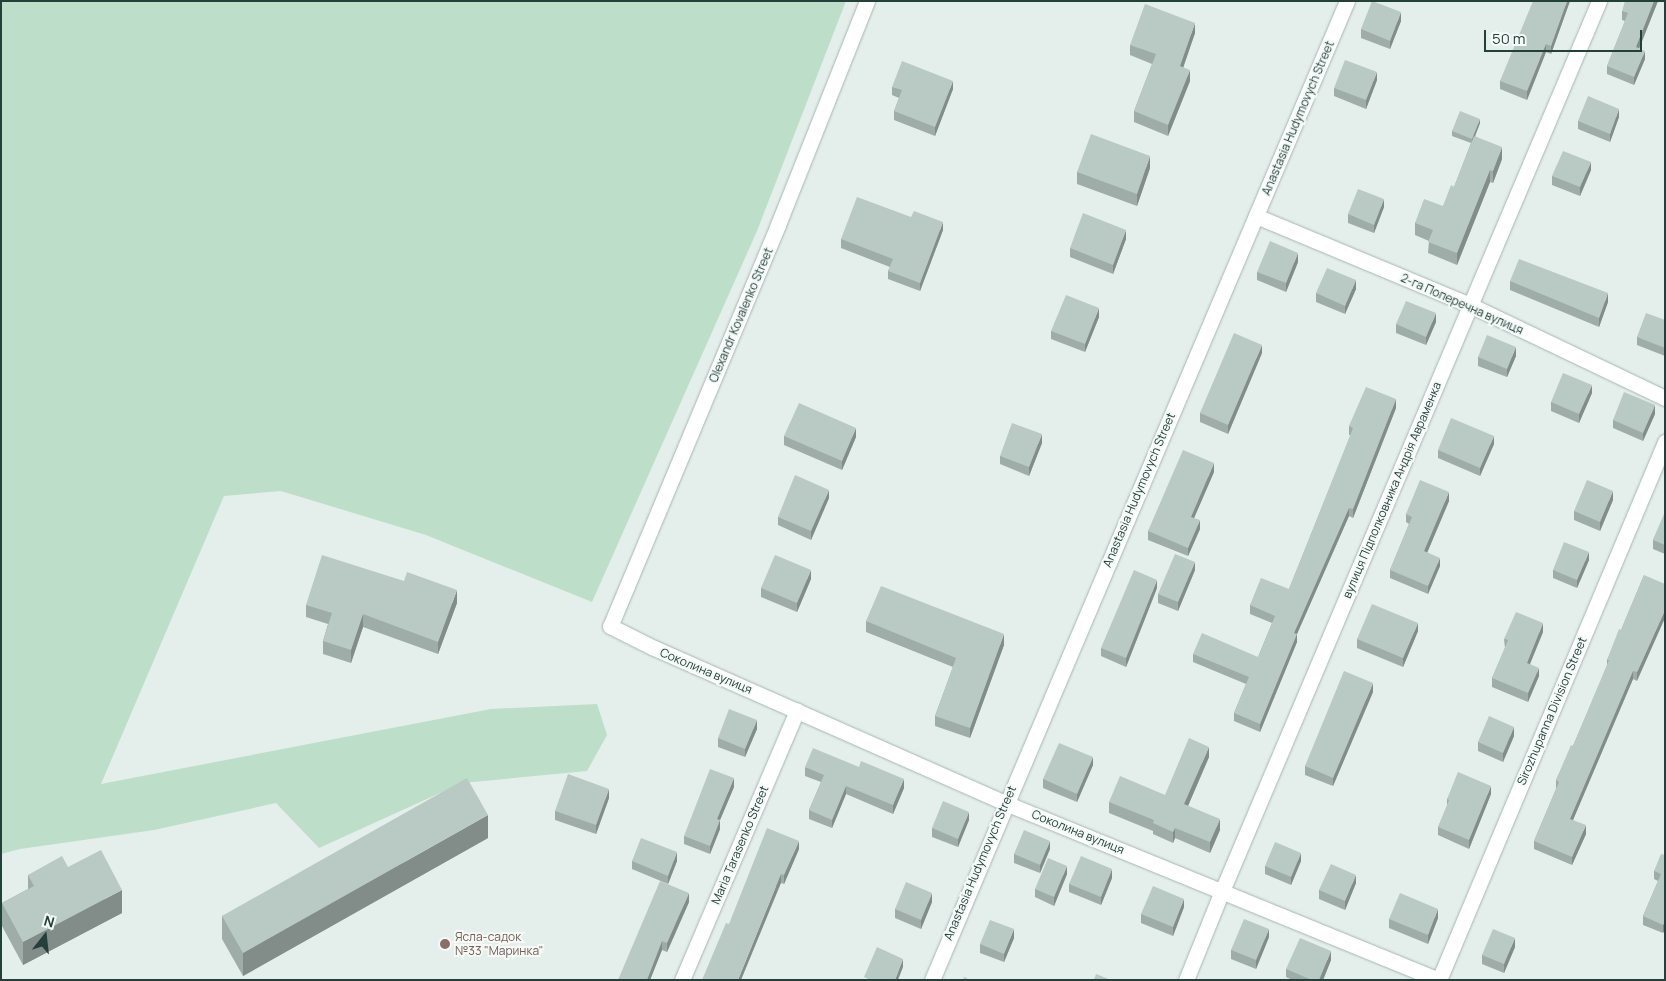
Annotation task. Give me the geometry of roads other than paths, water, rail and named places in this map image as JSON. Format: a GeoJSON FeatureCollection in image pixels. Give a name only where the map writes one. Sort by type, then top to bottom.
{"type":"FeatureCollection","features":[{"type":"Feature","properties":{"kind":"street","name":"Olexandr Kovalenko Street"},"geometry":{"type":"LineString","coordinates":[[610,626],[778,225],[867,1]]}},
{"type":"Feature","properties":{"kind":"street","name":"Anastasia Hudymovych Street"},"geometry":{"type":"LineString","coordinates":[[932,980],[1005,802],[1347,1]]}},
{"type":"Feature","properties":{"kind":"street","name":"вулиця Підполковника Андрія Авраменка"},"geometry":{"type":"LineString","coordinates":[[1186,980],[1599,1]]}},
{"type":"Feature","properties":{"kind":"street","name":"2-га Поперечна вулиця"},"geometry":{"type":"LineString","coordinates":[[1256,216],[1470,305],[1665,398]]}},
{"type":"Feature","properties":{"kind":"street","name":"Sirozhupanna Division Street"},"geometry":{"type":"LineString","coordinates":[[1439,980],[1665,442]]}},
{"type":"Feature","properties":{"kind":"street","name":"Соколина вулиця"},"geometry":{"type":"LineString","coordinates":[[610,626],[654,648],[1005,802],[1439,980]]}},
{"type":"Feature","properties":{"kind":"street","name":"Maria Tarasenko Street"},"geometry":{"type":"LineString","coordinates":[[682,980],[797,710]]}},
{"type":"Feature","properties":{"kind":"place","name":"Ясла-садок №33 \"Маринка\""},"geometry":{"type":"Point","coordinates":[445,944]}}]}
